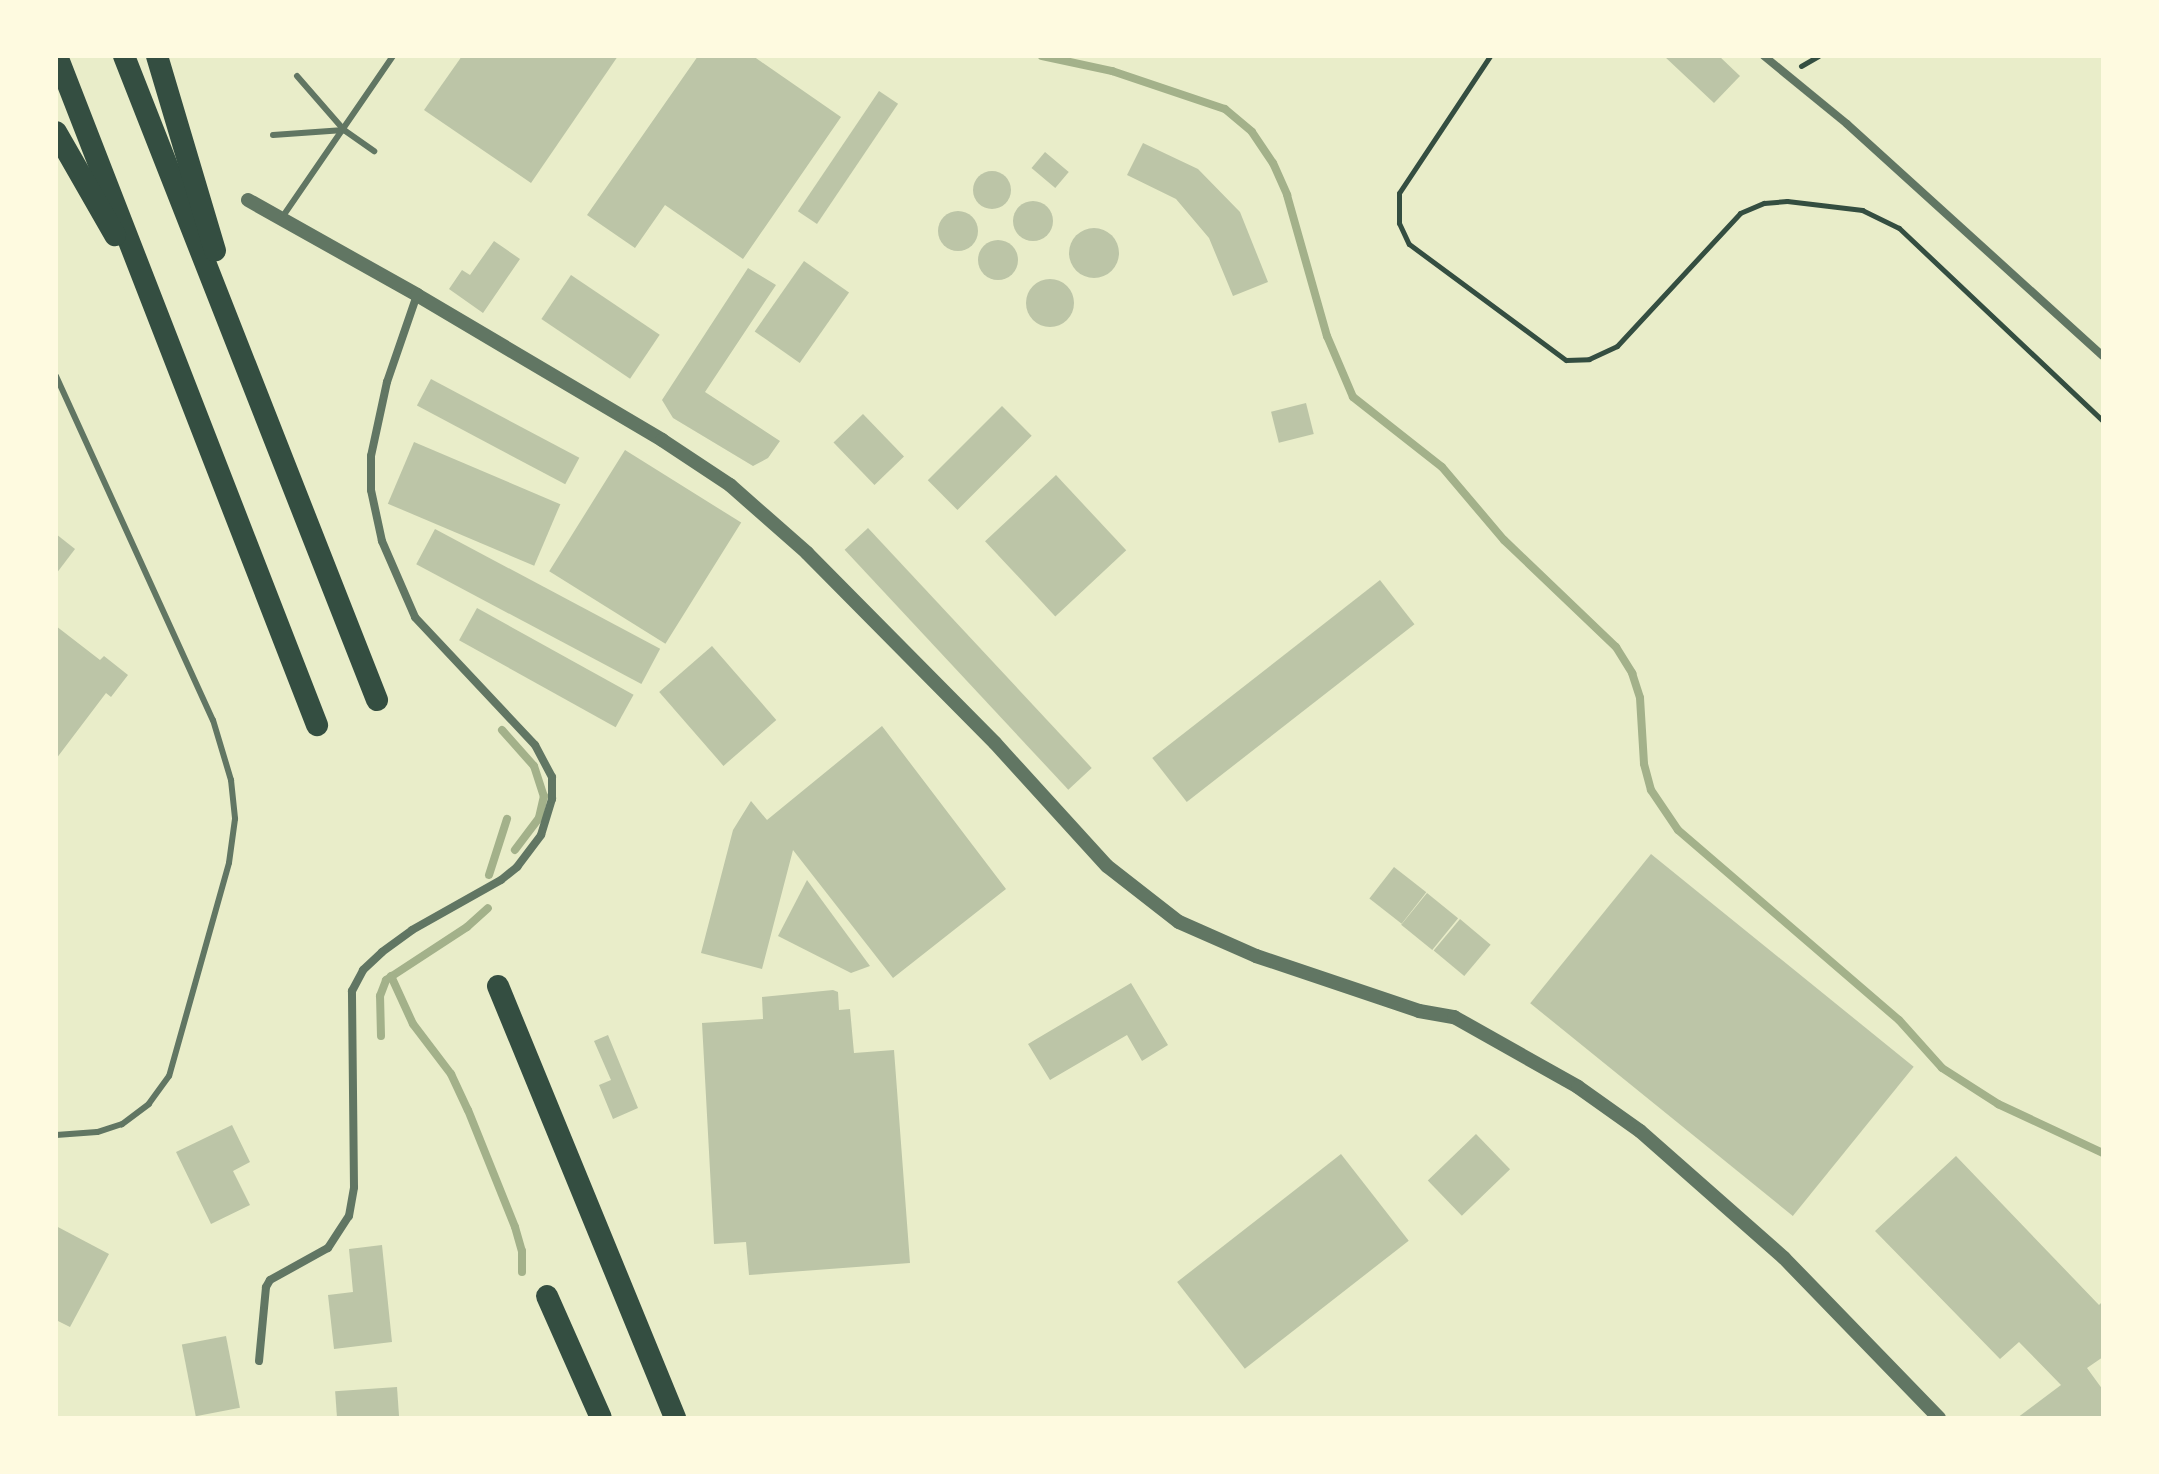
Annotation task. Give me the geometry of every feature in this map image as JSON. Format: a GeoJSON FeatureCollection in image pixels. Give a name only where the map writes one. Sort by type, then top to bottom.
{"type":"FeatureCollection","features":[{"type":"Feature","properties":{"kind":"highway"},"geometry":{"type":"LineString","coordinates":[[57,56],[317,725]]}},
{"type":"Feature","properties":{"kind":"highway"},"geometry":{"type":"LineString","coordinates":[[124,56],[377,700]]}},
{"type":"Feature","properties":{"kind":"highway"},"geometry":{"type":"LineString","coordinates":[[157,56],[248,367]]}},
{"type":"Feature","properties":{"kind":"highway"},"geometry":{"type":"LineString","coordinates":[[56,132],[152,299]]}},
{"type":"Feature","properties":{"kind":"highway"},"geometry":{"type":"LineString","coordinates":[[498,986],[675,1418]]}},
{"type":"Feature","properties":{"kind":"highway"},"geometry":{"type":"LineString","coordinates":[[547,1296],[601,1418]]}},
{"type":"Feature","properties":{"kind":"street"},"geometry":{"type":"LineString","coordinates":[[1764,56],[1847,124],[2103,356]]}},
{"type":"Feature","properties":{"kind":"street"},"geometry":{"type":"LineString","coordinates":[[248,200],[417,295],[662,440],[763,510],[995,743],[1107,866],[1179,922],[1256,956],[1419,1011],[1454,1017],[1578,1087],[1640,1131],[1784,1258],[1939,1418]]}},
{"type":"Feature","properties":{"kind":"street"},"geometry":{"type":"LineString","coordinates":[[259,1361],[266,1287],[270,1280],[328,1248],[349,1216],[354,1187],[352,991],[363,970],[412,930],[509,873],[548,820],[552,777],[535,745],[415,617],[394,575],[373,506],[370,473],[373,437],[387,382],[417,295]]}},
{"type":"Feature","properties":{"kind":"lane"},"geometry":{"type":"LineString","coordinates":[[281,219],[393,56]]}},
{"type":"Feature","properties":{"kind":"lane"},"geometry":{"type":"LineString","coordinates":[[297,76],[344,130],[374,151]]}},
{"type":"Feature","properties":{"kind":"lane"},"geometry":{"type":"LineString","coordinates":[[273,135],[344,130]]}},
{"type":"Feature","properties":{"kind":"lane"},"geometry":{"type":"LineString","coordinates":[[56,376],[213,720],[227,764],[235,819],[229,863],[169,1076],[149,1104],[122,1124],[97,1132],[56,1135]]}},
{"type":"Feature","properties":{"kind":"path"},"geometry":{"type":"LineString","coordinates":[[1490,56],[1399,193],[1399,223],[1409,244],[1566,360],[1589,359],[1617,346],[1740,213],[1764,203],[1787,201],[1862,210],[1899,228],[2103,421]]}},
{"type":"Feature","properties":{"kind":"building"},"geometry":{"type":"Polygon","coordinates":[[[462,56],[618,56],[531,183],[424,110],[462,56]]]}},
{"type":"Feature","properties":{"kind":"building"},"geometry":{"type":"Polygon","coordinates":[[[698,56],[753,56],[841,117],[743,259],[665,205],[635,248],[587,215],[698,56]]]}},
{"type":"Feature","properties":{"kind":"building"},"geometry":{"type":"Polygon","coordinates":[[[1664,56],[1719,56],[1740,76],[1714,103],[1664,56]]]}},
{"type":"Feature","properties":{"kind":"building"},"geometry":{"type":"Polygon","coordinates":[[[879,91],[898,104],[817,224],[798,211],[879,91]]]}},
{"type":"Feature","properties":{"kind":"building"},"geometry":{"type":"Polygon","coordinates":[[[1143,143],[1198,169],[1240,212],[1268,282],[1233,296],[1209,238],[1176,199],[1127,175],[1143,143]]]}},
{"type":"Feature","properties":{"kind":"building"},"geometry":{"type":"Polygon","coordinates":[[[1045,152],[1069,172],[1055,188],[1032,168],[1045,152]]]}},
{"type":"Feature","properties":{"kind":"building"},"geometry":{"type":"Polygon","coordinates":[[[992,171],[1005,177],[1011,190],[1005,203],[992,209],[979,203],[973,190],[979,177],[992,171]]]}},
{"type":"Feature","properties":{"kind":"building"},"geometry":{"type":"Polygon","coordinates":[[[1033,201],[1047,207],[1053,221],[1047,235],[1033,241],[1019,235],[1013,221],[1019,207],[1033,201]]]}},
{"type":"Feature","properties":{"kind":"building"},"geometry":{"type":"Polygon","coordinates":[[[958,211],[972,217],[978,231],[972,245],[958,251],[944,245],[938,231],[944,217],[958,211]]]}},
{"type":"Feature","properties":{"kind":"building"},"geometry":{"type":"Polygon","coordinates":[[[1094,228],[1112,235],[1119,253],[1112,271],[1094,278],[1076,271],[1069,253],[1076,235],[1094,228]]]}},
{"type":"Feature","properties":{"kind":"building"},"geometry":{"type":"Polygon","coordinates":[[[998,240],[1012,246],[1018,260],[1012,274],[998,280],[984,274],[978,260],[984,246],[998,240]]]}},
{"type":"Feature","properties":{"kind":"building"},"geometry":{"type":"Polygon","coordinates":[[[494,241],[520,259],[483,313],[449,289],[462,270],[470,275],[494,241]]]}},
{"type":"Feature","properties":{"kind":"building"},"geometry":{"type":"Polygon","coordinates":[[[804,261],[849,293],[800,363],[755,331],[804,261]]]}},
{"type":"Feature","properties":{"kind":"building"},"geometry":{"type":"Polygon","coordinates":[[[748,268],[776,285],[705,392],[780,441],[768,458],[753,466],[673,418],[662,400],[748,268]]]}},
{"type":"Feature","properties":{"kind":"building"},"geometry":{"type":"Polygon","coordinates":[[[571,275],[660,335],[630,379],[541,319],[571,275]]]}},
{"type":"Feature","properties":{"kind":"building"},"geometry":{"type":"Polygon","coordinates":[[[1050,279],[1067,286],[1074,303],[1067,320],[1050,327],[1033,320],[1026,303],[1033,286],[1050,279]]]}},
{"type":"Feature","properties":{"kind":"building"},"geometry":{"type":"Polygon","coordinates":[[[431,379],[579,458],[565,484],[417,405],[431,379]]]}},
{"type":"Feature","properties":{"kind":"building"},"geometry":{"type":"Polygon","coordinates":[[[1306,403],[1314,434],[1279,443],[1271,412],[1306,403]]]}},
{"type":"Feature","properties":{"kind":"building"},"geometry":{"type":"Polygon","coordinates":[[[1002,406],[1032,436],[957,510],[928,480],[1002,406]]]}},
{"type":"Feature","properties":{"kind":"building"},"geometry":{"type":"Polygon","coordinates":[[[863,414],[904,456],[874,485],[834,442],[863,414]]]}},
{"type":"Feature","properties":{"kind":"building"},"geometry":{"type":"Polygon","coordinates":[[[414,442],[560,504],[534,566],[388,504],[414,442]]]}},
{"type":"Feature","properties":{"kind":"building"},"geometry":{"type":"Polygon","coordinates":[[[625,450],[741,523],[665,644],[549,571],[625,450]]]}},
{"type":"Feature","properties":{"kind":"building"},"geometry":{"type":"Polygon","coordinates":[[[1056,475],[1126,550],[1055,616],[985,541],[1056,475]]]}},
{"type":"Feature","properties":{"kind":"building"},"geometry":{"type":"Polygon","coordinates":[[[868,528],[1092,768],[1068,790],[845,550],[868,528]]]}},
{"type":"Feature","properties":{"kind":"building"},"geometry":{"type":"Polygon","coordinates":[[[435,529],[660,649],[641,684],[416,564],[435,529]]]}},
{"type":"Feature","properties":{"kind":"building"},"geometry":{"type":"Polygon","coordinates":[[[56,534],[75,549],[56,574],[56,534]]]}},
{"type":"Feature","properties":{"kind":"building"},"geometry":{"type":"Polygon","coordinates":[[[1380,580],[1414,624],[1187,802],[1152,758],[1380,580]]]}},
{"type":"Feature","properties":{"kind":"building"},"geometry":{"type":"Polygon","coordinates":[[[477,608],[634,695],[616,727],[459,640],[477,608]]]}},
{"type":"Feature","properties":{"kind":"building"},"geometry":{"type":"Polygon","coordinates":[[[56,626],[100,660],[104,656],[128,675],[111,697],[106,693],[56,759],[56,626]]]}},
{"type":"Feature","properties":{"kind":"building"},"geometry":{"type":"Polygon","coordinates":[[[712,646],[776,720],[723,766],[659,692],[712,646]]]}},
{"type":"Feature","properties":{"kind":"building"},"geometry":{"type":"Polygon","coordinates":[[[882,726],[1006,889],[893,978],[793,850],[762,969],[701,953],[733,830],[751,801],[767,820],[882,726]]]}},
{"type":"Feature","properties":{"kind":"building"},"geometry":{"type":"Polygon","coordinates":[[[1651,854],[1914,1067],[1793,1216],[1530,1003],[1651,854]]]}},
{"type":"Feature","properties":{"kind":"building"},"geometry":{"type":"Polygon","coordinates":[[[1394,867],[1426,892],[1402,924],[1369,899],[1394,867]]]}},
{"type":"Feature","properties":{"kind":"building"},"geometry":{"type":"Polygon","coordinates":[[[807,880],[870,966],[851,973],[778,936],[807,880]]]}},
{"type":"Feature","properties":{"kind":"building"},"geometry":{"type":"Polygon","coordinates":[[[1427,893],[1458,918],[1432,950],[1401,925],[1427,893]]]}},
{"type":"Feature","properties":{"kind":"building"},"geometry":{"type":"Polygon","coordinates":[[[1460,919],[1491,945],[1464,976],[1434,950],[1460,919]]]}},
{"type":"Feature","properties":{"kind":"building"},"geometry":{"type":"Polygon","coordinates":[[[1131,983],[1168,1045],[1142,1061],[1127,1035],[1050,1080],[1028,1044],[1131,983]]]}},
{"type":"Feature","properties":{"kind":"building"},"geometry":{"type":"Polygon","coordinates":[[[838,992],[839,1010],[850,1009],[854,1053],[894,1050],[910,1263],[749,1275],[746,1242],[714,1244],[702,1023],[763,1019],[762,997],[838,992]]]}},
{"type":"Feature","properties":{"kind":"building"},"geometry":{"type":"Polygon","coordinates":[[[608,1035],[638,1108],[613,1119],[599,1085],[611,1080],[594,1041],[608,1035]]]}},
{"type":"Feature","properties":{"kind":"building"},"geometry":{"type":"Polygon","coordinates":[[[232,1125],[250,1162],[233,1171],[250,1205],[211,1224],[176,1152],[232,1125]]]}},
{"type":"Feature","properties":{"kind":"building"},"geometry":{"type":"Polygon","coordinates":[[[1476,1134],[1510,1169],[1462,1216],[1428,1181],[1476,1134]]]}},
{"type":"Feature","properties":{"kind":"building"},"geometry":{"type":"Polygon","coordinates":[[[1341,1154],[1409,1241],[1245,1369],[1177,1282],[1341,1154]]]}},
{"type":"Feature","properties":{"kind":"building"},"geometry":{"type":"Polygon","coordinates":[[[1956,1156],[2099,1305],[2103,1301],[2103,1357],[2087,1368],[2103,1390],[2103,1418],[2017,1418],[2061,1385],[2019,1342],[2000,1359],[1875,1231],[1956,1156]]]}},
{"type":"Feature","properties":{"kind":"building"},"geometry":{"type":"Polygon","coordinates":[[[56,1226],[109,1254],[70,1327],[56,1320],[56,1226]]]}},
{"type":"Feature","properties":{"kind":"building"},"geometry":{"type":"Polygon","coordinates":[[[382,1245],[392,1342],[334,1349],[328,1295],[353,1292],[349,1249],[382,1245]]]}},
{"type":"Feature","properties":{"kind":"building"},"geometry":{"type":"Polygon","coordinates":[[[226,1336],[240,1408],[196,1416],[182,1345],[226,1336]]]}},
{"type":"Feature","properties":{"kind":"building"},"geometry":{"type":"Polygon","coordinates":[[[397,1387],[399,1418],[337,1418],[335,1391],[397,1387]]]}},
{"type":"Feature","properties":{"kind":"waterway"},"geometry":{"type":"LineString","coordinates":[[1042,56],[1112,71],[1225,109],[1252,132],[1273,163],[1287,195],[1327,336],[1353,397],[1442,467],[1504,540],[1616,647],[1632,673],[1640,698],[1644,764],[1651,790],[1678,830],[1899,1020],[1942,1068],[1998,1104],[2103,1153]]}},
{"type":"Feature","properties":{"kind":"waterway"},"geometry":{"type":"LineString","coordinates":[[502,730],[534,766],[544,796],[539,818],[515,850]]}},
{"type":"Feature","properties":{"kind":"waterway"},"geometry":{"type":"LineString","coordinates":[[489,875],[507,819]]}},
{"type":"Feature","properties":{"kind":"waterway"},"geometry":{"type":"LineString","coordinates":[[381,1036],[380,996],[386,980],[467,927],[488,908]]}},
{"type":"Feature","properties":{"kind":"waterway"},"geometry":{"type":"LineString","coordinates":[[391,976],[413,1024],[451,1074],[468,1110],[515,1227],[522,1251],[522,1272]]}}]}
